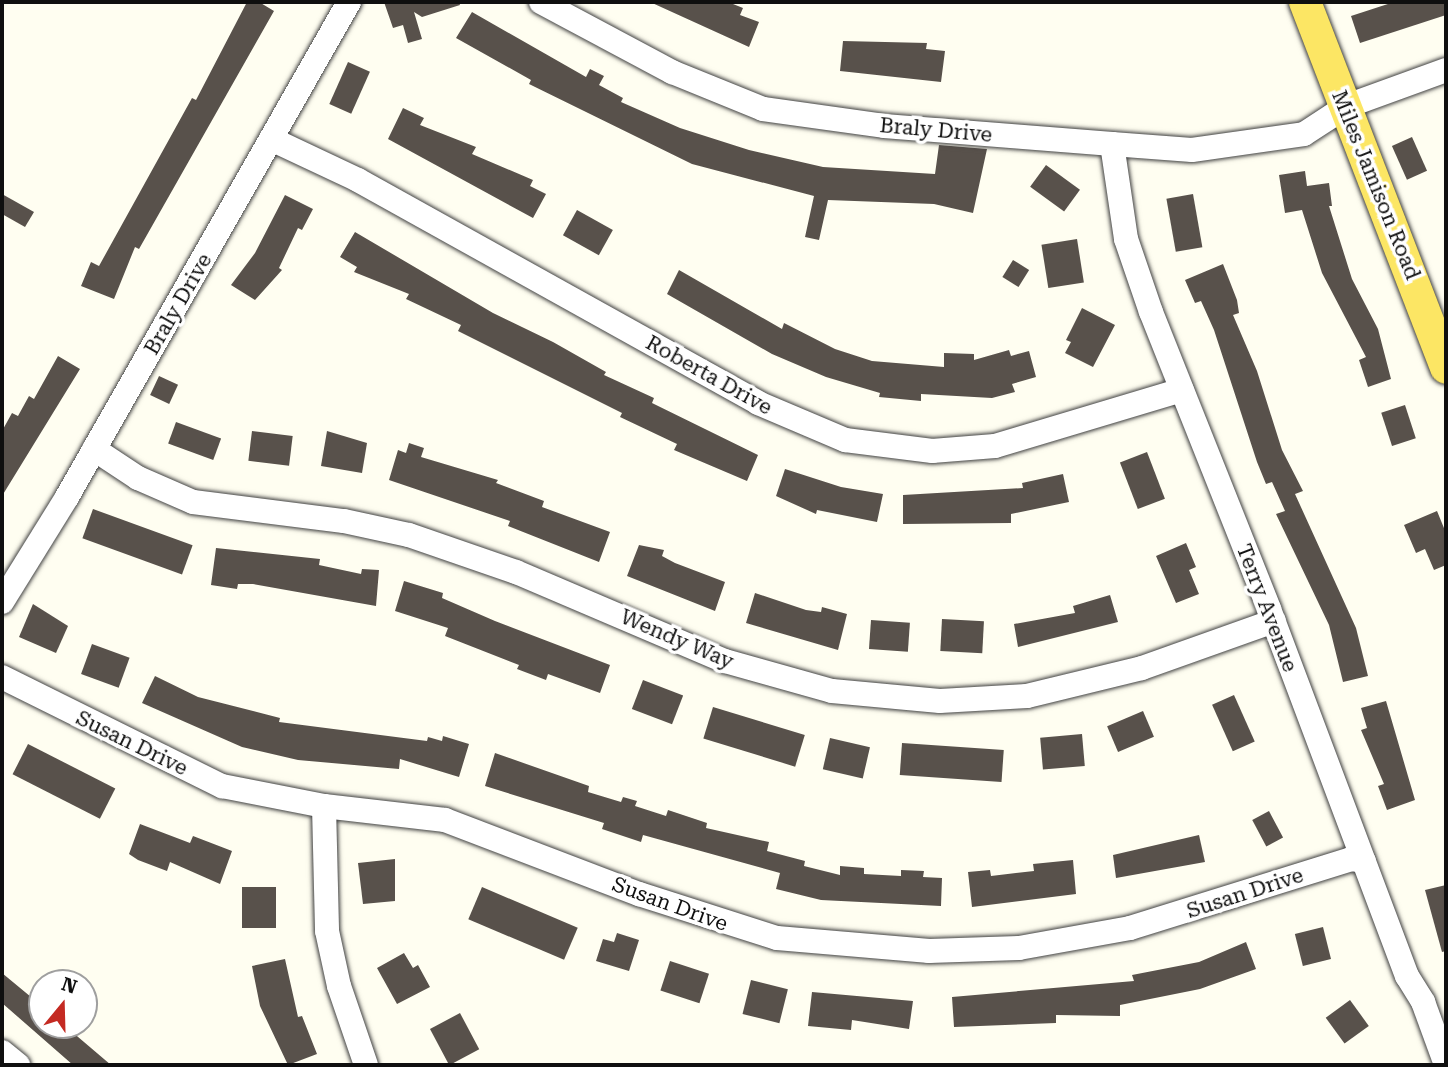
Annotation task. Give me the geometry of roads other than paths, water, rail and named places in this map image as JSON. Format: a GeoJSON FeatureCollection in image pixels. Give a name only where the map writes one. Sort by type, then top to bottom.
{"type":"FeatureCollection","features":[{"type":"Feature","properties":{"kind":"main road","name":"Miles Jamison Road"},"geometry":{"type":"LineString","coordinates":[[1305,2],[1446,368]]}},
{"type":"Feature","properties":{"kind":"street","name":"Braly Drive"},"geometry":{"type":"LineString","coordinates":[[2,602],[94,449],[349,2]]}},
{"type":"Feature","properties":{"kind":"street","name":"Braly Drive"},"geometry":{"type":"LineString","coordinates":[[541,2],[672,72],[762,109],[884,126],[1112,144],[1192,150],[1279,139],[1317,129],[1347,106],[1446,70]]}},
{"type":"Feature","properties":{"kind":"street","name":"Roberta Drive"},"geometry":{"type":"LineString","coordinates":[[271,139],[358,180],[758,403],[845,440],[932,451],[995,446],[1181,390]]}},
{"type":"Feature","properties":{"kind":"street","name":"Terry Avenue"},"geometry":{"type":"LineString","coordinates":[[1112,144],[1126,239],[1181,390],[1274,621],[1364,861],[1441,1037],[1446,1065]]}},
{"type":"Feature","properties":{"kind":"street","name":"Wendy Way"},"geometry":{"type":"LineString","coordinates":[[94,449],[138,478],[194,502],[344,522],[409,535],[516,572],[767,676],[845,693],[940,701],[1027,696],[1142,668],[1274,621]]}},
{"type":"Feature","properties":{"kind":"street","name":"Susan Drive"},"geometry":{"type":"LineString","coordinates":[[2,677],[222,786],[324,806],[445,820],[753,933],[862,947],[974,950],[1068,939],[1143,925],[1351,859],[1364,861]]}},
{"type":"Feature","properties":{"kind":"street"},"geometry":{"type":"LineString","coordinates":[[324,806],[327,931],[339,986],[366,1065]]}},
{"type":"Feature","properties":{"kind":"street"},"geometry":{"type":"LineString","coordinates":[[2,1052],[18,1065]]}}]}
